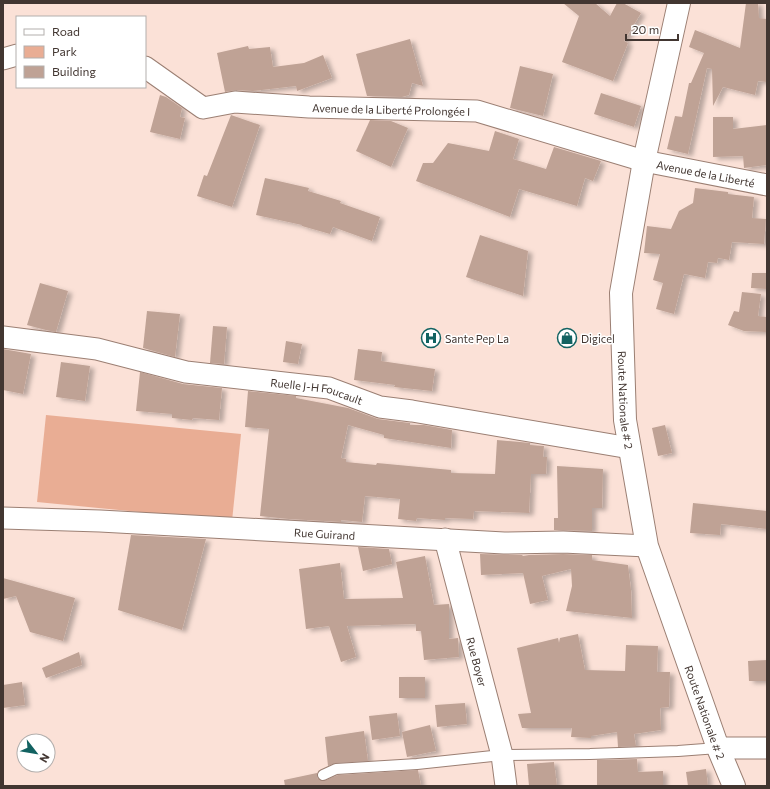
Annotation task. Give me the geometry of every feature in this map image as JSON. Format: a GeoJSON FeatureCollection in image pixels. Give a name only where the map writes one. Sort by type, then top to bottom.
{"type":"FeatureCollection","features":[{"type":"Feature","properties":{"kind":"main road","name":"Route Nationale # 2"},"geometry":{"type":"LineString","coordinates":[[679,3],[644,161],[621,293],[625,420],[647,546],[718,748],[734,786]]}},
{"type":"Feature","properties":{"kind":"street"},"geometry":{"type":"LineString","coordinates":[[3,59],[16,55]]}},
{"type":"Feature","properties":{"kind":"street","name":"Avenue de la Liberté Prolongée I"},"geometry":{"type":"LineString","coordinates":[[146,67],[203,108],[234,102],[308,107],[477,111],[644,161]]}},
{"type":"Feature","properties":{"kind":"street","name":"Avenue de la Liberté"},"geometry":{"type":"LineString","coordinates":[[644,161],[767,185]]}},
{"type":"Feature","properties":{"kind":"street","name":"Ruelle J-H Foucault"},"geometry":{"type":"LineString","coordinates":[[3,337],[97,349],[186,372],[329,388],[380,407],[412,411],[630,448]]}},
{"type":"Feature","properties":{"kind":"street","name":"Rue Guirand"},"geometry":{"type":"LineString","coordinates":[[3,518],[504,543],[564,542],[647,546]]}},
{"type":"Feature","properties":{"kind":"street","name":"Rue Boyer"},"geometry":{"type":"LineString","coordinates":[[445,539],[502,755],[506,786]]}},
{"type":"Feature","properties":{"kind":"street"},"geometry":{"type":"LineString","coordinates":[[718,748],[767,748]]}},
{"type":"Feature","properties":{"kind":"lane"},"geometry":{"type":"LineString","coordinates":[[323,775],[336,769],[417,764],[502,755],[590,754],[718,748]]}},
{"type":"Feature","properties":{"kind":"green space"},"geometry":{"type":"Polygon","coordinates":[[[46,415],[241,434],[232,521],[37,502],[46,415]]]}},
{"type":"Feature","properties":{"kind":"building"},"geometry":{"type":"Polygon","coordinates":[[[563,3],[595,3],[610,16],[617,3],[623,3],[641,13],[624,41],[628,43],[613,81],[562,62],[579,16],[563,3]]]}},
{"type":"Feature","properties":{"kind":"building"},"geometry":{"type":"Polygon","coordinates":[[[746,3],[758,3],[759,18],[767,19],[767,82],[758,81],[755,95],[723,87],[713,106],[712,69],[707,68],[688,154],[667,149],[675,116],[682,117],[689,83],[691,83],[704,53],[689,47],[695,30],[740,48],[746,3]]]}},
{"type":"Feature","properties":{"kind":"building"},"geometry":{"type":"Polygon","coordinates":[[[410,39],[423,86],[412,83],[409,95],[402,97],[367,96],[356,54],[410,39]]]}},
{"type":"Feature","properties":{"kind":"building"},"geometry":{"type":"Polygon","coordinates":[[[248,46],[249,49],[270,47],[273,67],[304,63],[323,55],[332,78],[297,91],[296,86],[253,91],[236,90],[225,92],[217,53],[248,46]]]}},
{"type":"Feature","properties":{"kind":"building"},"geometry":{"type":"Polygon","coordinates":[[[520,66],[553,74],[543,116],[510,108],[520,66]]]}},
{"type":"Feature","properties":{"kind":"building"},"geometry":{"type":"Polygon","coordinates":[[[601,93],[641,106],[634,127],[594,114],[601,93]]]}},
{"type":"Feature","properties":{"kind":"building"},"geometry":{"type":"Polygon","coordinates":[[[160,95],[166,97],[182,108],[180,117],[185,118],[180,139],[150,132],[160,95]]]}},
{"type":"Feature","properties":{"kind":"building"},"geometry":{"type":"Polygon","coordinates":[[[231,115],[260,125],[232,207],[197,196],[204,175],[207,176],[231,115]]]}},
{"type":"Feature","properties":{"kind":"building"},"geometry":{"type":"Polygon","coordinates":[[[713,117],[733,117],[733,129],[767,125],[767,165],[744,168],[743,156],[713,157],[713,117]]]}},
{"type":"Feature","properties":{"kind":"building"},"geometry":{"type":"Polygon","coordinates":[[[370,120],[391,121],[408,128],[391,167],[356,151],[370,120]]]}},
{"type":"Feature","properties":{"kind":"building"},"geometry":{"type":"Polygon","coordinates":[[[495,131],[519,139],[513,159],[546,169],[554,147],[601,161],[593,181],[585,178],[577,206],[519,189],[510,217],[416,181],[423,163],[433,163],[448,143],[489,151],[495,131]]]}},
{"type":"Feature","properties":{"kind":"building"},"geometry":{"type":"Polygon","coordinates":[[[265,178],[309,188],[308,191],[341,201],[340,203],[380,217],[372,241],[333,227],[330,234],[302,225],[256,215],[265,178]]]}},
{"type":"Feature","properties":{"kind":"building"},"geometry":{"type":"Polygon","coordinates":[[[695,188],[754,197],[752,218],[766,219],[764,244],[732,242],[729,260],[718,258],[717,263],[708,262],[705,278],[684,274],[674,314],[656,309],[663,283],[653,280],[660,254],[644,253],[647,226],[671,229],[679,211],[693,203],[695,188]]]}},
{"type":"Feature","properties":{"kind":"building"},"geometry":{"type":"Polygon","coordinates":[[[480,235],[528,251],[523,296],[466,277],[480,235]]]}},
{"type":"Feature","properties":{"kind":"building"},"geometry":{"type":"Polygon","coordinates":[[[752,273],[767,273],[767,289],[751,288],[752,273]]]}},
{"type":"Feature","properties":{"kind":"building"},"geometry":{"type":"Polygon","coordinates":[[[40,283],[68,291],[56,332],[27,325],[40,283]]]}},
{"type":"Feature","properties":{"kind":"building"},"geometry":{"type":"Polygon","coordinates":[[[742,292],[761,294],[758,316],[767,317],[767,332],[744,331],[728,325],[734,311],[739,312],[742,292]]]}},
{"type":"Feature","properties":{"kind":"building"},"geometry":{"type":"Polygon","coordinates":[[[147,311],[180,314],[175,357],[143,348],[147,311]]]}},
{"type":"Feature","properties":{"kind":"building"},"geometry":{"type":"Polygon","coordinates":[[[213,326],[227,327],[224,364],[210,363],[213,326]]]}},
{"type":"Feature","properties":{"kind":"building"},"geometry":{"type":"Polygon","coordinates":[[[286,341],[302,344],[298,364],[283,362],[286,341]]]}},
{"type":"Feature","properties":{"kind":"building"},"geometry":{"type":"Polygon","coordinates":[[[3,349],[31,354],[23,394],[3,390],[3,349]]]}},
{"type":"Feature","properties":{"kind":"building"},"geometry":{"type":"Polygon","coordinates":[[[358,349],[382,352],[381,361],[435,369],[432,391],[394,387],[395,385],[354,380],[358,349]]]}},
{"type":"Feature","properties":{"kind":"building"},"geometry":{"type":"Polygon","coordinates":[[[61,362],[90,366],[85,401],[56,397],[61,362]]]}},
{"type":"Feature","properties":{"kind":"building"},"geometry":{"type":"Polygon","coordinates":[[[140,372],[183,384],[222,388],[219,420],[172,418],[172,414],[136,411],[140,372]]]}},
{"type":"Feature","properties":{"kind":"building"},"geometry":{"type":"Polygon","coordinates":[[[248,391],[296,396],[296,398],[348,408],[378,419],[410,423],[410,425],[424,425],[452,430],[451,448],[384,438],[384,435],[348,425],[341,458],[346,459],[346,462],[376,465],[377,463],[451,470],[451,473],[495,474],[497,440],[530,443],[530,445],[544,446],[543,457],[547,457],[546,474],[531,474],[529,513],[474,511],[473,519],[445,518],[445,520],[417,518],[416,521],[398,519],[400,499],[365,496],[362,522],[289,519],[260,516],[269,429],[245,427],[248,391]]]}},
{"type":"Feature","properties":{"kind":"building"},"geometry":{"type":"Polygon","coordinates":[[[665,425],[672,453],[658,456],[652,428],[665,425]]]}},
{"type":"Feature","properties":{"kind":"building"},"geometry":{"type":"Polygon","coordinates":[[[557,466],[603,469],[602,508],[592,508],[592,531],[554,530],[554,518],[558,518],[557,466]]]}},
{"type":"Feature","properties":{"kind":"building"},"geometry":{"type":"Polygon","coordinates":[[[693,503],[767,511],[767,529],[721,524],[720,535],[690,533],[693,503]]]}},
{"type":"Feature","properties":{"kind":"building"},"geometry":{"type":"Polygon","coordinates":[[[131,535],[206,539],[182,630],[118,610],[131,535]]]}},
{"type":"Feature","properties":{"kind":"building"},"geometry":{"type":"Polygon","coordinates":[[[358,547],[389,549],[392,564],[363,571],[358,547]]]}},
{"type":"Feature","properties":{"kind":"building"},"geometry":{"type":"Polygon","coordinates":[[[480,554],[523,556],[563,554],[592,555],[592,560],[628,565],[632,618],[566,611],[572,586],[571,569],[542,576],[548,600],[530,604],[523,573],[481,575],[480,554]]]}},
{"type":"Feature","properties":{"kind":"building"},"geometry":{"type":"Polygon","coordinates":[[[425,556],[434,605],[449,604],[449,639],[458,638],[459,657],[424,660],[421,631],[416,631],[416,624],[347,626],[356,657],[341,662],[329,626],[306,629],[299,569],[340,563],[344,599],[403,598],[396,562],[425,556]]]}},
{"type":"Feature","properties":{"kind":"building"},"geometry":{"type":"Polygon","coordinates":[[[3,578],[75,598],[63,641],[30,632],[16,596],[3,599],[3,578]]]}},
{"type":"Feature","properties":{"kind":"building"},"geometry":{"type":"Polygon","coordinates":[[[578,634],[585,670],[625,671],[626,645],[658,646],[657,672],[670,672],[669,707],[660,708],[661,730],[634,734],[636,746],[618,747],[617,732],[591,736],[591,738],[571,737],[572,728],[522,728],[518,714],[531,713],[517,648],[558,638],[559,643],[560,638],[578,634]]]}},
{"type":"Feature","properties":{"kind":"building"},"geometry":{"type":"Polygon","coordinates":[[[79,652],[82,665],[46,678],[42,668],[79,652]]]}},
{"type":"Feature","properties":{"kind":"building"},"geometry":{"type":"Polygon","coordinates":[[[767,660],[767,681],[749,681],[748,661],[767,660]]]}},
{"type":"Feature","properties":{"kind":"building"},"geometry":{"type":"Polygon","coordinates":[[[399,677],[425,677],[425,698],[399,698],[399,677]]]}},
{"type":"Feature","properties":{"kind":"building"},"geometry":{"type":"Polygon","coordinates":[[[22,682],[25,705],[3,708],[3,685],[22,682]]]}},
{"type":"Feature","properties":{"kind":"building"},"geometry":{"type":"Polygon","coordinates":[[[465,703],[467,724],[437,727],[435,705],[465,703]]]}},
{"type":"Feature","properties":{"kind":"building"},"geometry":{"type":"Polygon","coordinates":[[[397,713],[400,736],[372,740],[369,716],[397,713]]]}},
{"type":"Feature","properties":{"kind":"building"},"geometry":{"type":"Polygon","coordinates":[[[430,725],[436,751],[407,757],[402,732],[430,725]]]}},
{"type":"Feature","properties":{"kind":"building"},"geometry":{"type":"Polygon","coordinates":[[[364,731],[368,761],[336,763],[328,766],[325,737],[364,731]]]}},
{"type":"Feature","properties":{"kind":"building"},"geometry":{"type":"Polygon","coordinates":[[[637,759],[638,772],[663,771],[663,786],[597,786],[597,760],[637,759]]]}},
{"type":"Feature","properties":{"kind":"building"},"geometry":{"type":"Polygon","coordinates":[[[554,762],[557,786],[529,786],[527,764],[554,762]]]}},
{"type":"Feature","properties":{"kind":"building"},"geometry":{"type":"Polygon","coordinates":[[[706,769],[708,786],[688,786],[686,772],[706,769]]]}},
{"type":"Feature","properties":{"kind":"building"},"geometry":{"type":"Polygon","coordinates":[[[418,770],[421,786],[285,786],[284,780],[317,773],[317,778],[323,781],[338,775],[418,770]]]}},
{"type":"Feature","properties":{"kind":"place","name":"Sante Pep La"},"geometry":{"type":"Point","coordinates":[431,338]}},
{"type":"Feature","properties":{"kind":"place","name":"Digicel"},"geometry":{"type":"Point","coordinates":[567,338]}}]}
